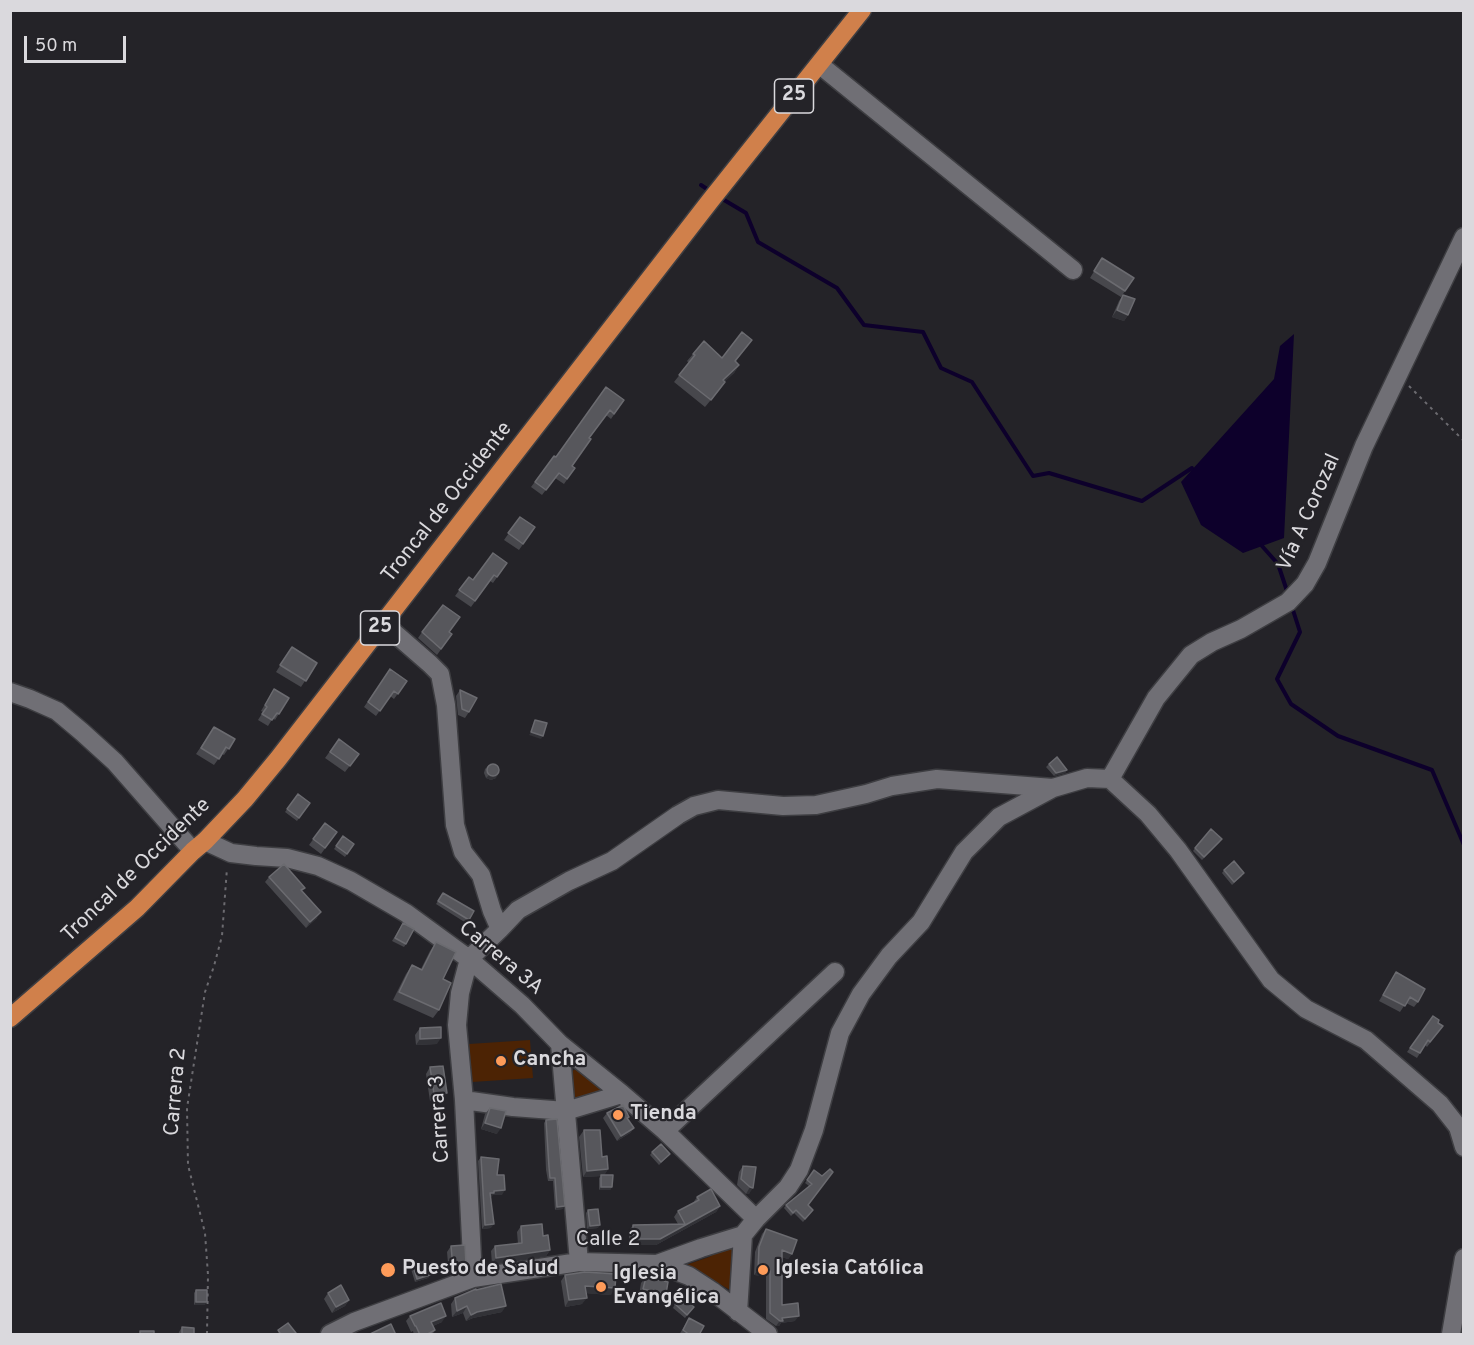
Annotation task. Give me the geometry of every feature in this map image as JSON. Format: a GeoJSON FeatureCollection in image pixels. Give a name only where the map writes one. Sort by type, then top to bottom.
{"type":"FeatureCollection","features":[{"type":"Feature","properties":{"kind":"highway","name":"Troncal de Occidente"},"geometry":{"type":"LineString","coordinates":[[10,1018],[137,908],[245,799],[710,201],[862,10]]}},
{"type":"Feature","properties":{"kind":"street"},"geometry":{"type":"LineString","coordinates":[[820,65],[1073,270]]}},
{"type":"Feature","properties":{"kind":"street","name":"Vía A Corozal"},"geometry":{"type":"LineString","coordinates":[[1110,779],[1156,698],[1191,655],[1287,602],[1305,584],[1317,563],[1364,446],[1464,237]]}},
{"type":"Feature","properties":{"kind":"street"},"geometry":{"type":"LineString","coordinates":[[383,623],[440,674],[446,705],[455,825],[463,852],[481,875],[500,929]]}},
{"type":"Feature","properties":{"kind":"street"},"geometry":{"type":"LineString","coordinates":[[10,692],[57,711],[115,762],[199,846]]}},
{"type":"Feature","properties":{"kind":"street"},"geometry":{"type":"LineString","coordinates":[[657,1264],[743,1235],[788,1187],[799,1170],[814,1130],[840,1033],[861,994],[888,957],[921,922],[964,852],[999,817],[1053,788],[1087,778],[1110,779],[1148,814],[1178,850],[1271,980],[1306,1009],[1366,1040],[1440,1104],[1458,1127],[1464,1147]]}},
{"type":"Feature","properties":{"kind":"street"},"geometry":{"type":"LineString","coordinates":[[469,959],[518,910],[569,881],[612,861],[678,815],[694,807],[718,800],[783,806],[816,805],[892,786],[937,779],[1053,788]]}},
{"type":"Feature","properties":{"kind":"street","name":"Carrera 3A"},"geometry":{"type":"LineString","coordinates":[[199,846],[231,853],[287,858],[318,866],[351,881],[406,913],[469,959],[522,1005],[560,1044],[665,1131],[756,1219]]}},
{"type":"Feature","properties":{"kind":"street","name":"Carrera 3"},"geometry":{"type":"LineString","coordinates":[[469,959],[459,993],[457,1025],[464,1100],[473,1278]]}},
{"type":"Feature","properties":{"kind":"street"},"geometry":{"type":"LineString","coordinates":[[665,1131],[836,972]]}},
{"type":"Feature","properties":{"kind":"street"},"geometry":{"type":"LineString","coordinates":[[560,1044],[579,1262]]}},
{"type":"Feature","properties":{"kind":"street"},"geometry":{"type":"LineString","coordinates":[[464,1100],[566,1111],[622,1094]]}},
{"type":"Feature","properties":{"kind":"street"},"geometry":{"type":"LineString","coordinates":[[738,1312],[743,1235]]}},
{"type":"Feature","properties":{"kind":"street"},"geometry":{"type":"LineString","coordinates":[[1451,1335],[1464,1258]]}},
{"type":"Feature","properties":{"kind":"street","name":"Calle 2"},"geometry":{"type":"LineString","coordinates":[[330,1335],[354,1322],[473,1278],[579,1262],[657,1264],[689,1276],[768,1335]]}},
{"type":"Feature","properties":{"kind":"path"},"geometry":{"type":"LineString","coordinates":[[1398,376],[1464,441]]}},
{"type":"Feature","properties":{"kind":"path","name":"Carrera 2"},"geometry":{"type":"LineString","coordinates":[[207,1335],[208,1275],[205,1233],[188,1166],[187,1108],[205,992],[222,936],[226,870],[231,853]]}},
{"type":"Feature","properties":{"kind":"shaded area"},"geometry":{"type":"Polygon","coordinates":[[[1294,334],[1284,538],[1243,553],[1201,525],[1181,482],[1274,379],[1280,346],[1294,334]]]}},
{"type":"Feature","properties":{"kind":"shaded area","name":"Cancha"},"geometry":{"type":"Polygon","coordinates":[[[530,1040],[533,1078],[472,1082],[469,1044],[530,1040]]]}},
{"type":"Feature","properties":{"kind":"shaded area"},"geometry":{"type":"Polygon","coordinates":[[[578,1068],[603,1089],[576,1105],[566,1074],[578,1068]]]}},
{"type":"Feature","properties":{"kind":"shaded area"},"geometry":{"type":"Polygon","coordinates":[[[740,1239],[730,1290],[683,1266],[709,1257],[740,1239]]]}},
{"type":"Feature","properties":{"kind":"building"},"geometry":{"type":"Polygon","coordinates":[[[1102,258],[1134,278],[1125,291],[1094,271],[1102,258]]]}},
{"type":"Feature","properties":{"kind":"building"},"geometry":{"type":"Polygon","coordinates":[[[1123,295],[1135,299],[1128,315],[1117,310],[1123,295]]]}},
{"type":"Feature","properties":{"kind":"building"},"geometry":{"type":"Polygon","coordinates":[[[742,332],[752,340],[735,361],[739,365],[723,380],[725,382],[711,400],[679,375],[704,341],[722,358],[742,332]]]}},
{"type":"Feature","properties":{"kind":"building"},"geometry":{"type":"Polygon","coordinates":[[[606,387],[624,400],[614,414],[610,410],[589,438],[591,439],[572,466],[575,468],[567,479],[559,473],[546,490],[535,482],[554,456],[556,457],[606,387]]]}},
{"type":"Feature","properties":{"kind":"building"},"geometry":{"type":"Polygon","coordinates":[[[520,517],[535,527],[523,544],[508,533],[520,517]]]}},
{"type":"Feature","properties":{"kind":"building"},"geometry":{"type":"Polygon","coordinates":[[[493,553],[507,563],[497,577],[494,575],[475,601],[459,590],[469,577],[473,580],[493,553]]]}},
{"type":"Feature","properties":{"kind":"building"},"geometry":{"type":"Polygon","coordinates":[[[443,605],[460,617],[449,632],[452,634],[441,649],[422,632],[443,605]]]}},
{"type":"Feature","properties":{"kind":"building"},"geometry":{"type":"Polygon","coordinates":[[[292,647],[317,663],[306,681],[280,665],[292,647]]]}},
{"type":"Feature","properties":{"kind":"building"},"geometry":{"type":"Polygon","coordinates":[[[390,669],[407,681],[398,694],[394,691],[380,711],[368,702],[390,669]]]}},
{"type":"Feature","properties":{"kind":"building"},"geometry":{"type":"Polygon","coordinates":[[[274,689],[289,698],[279,714],[277,713],[272,720],[262,714],[274,689]]]}},
{"type":"Feature","properties":{"kind":"building"},"geometry":{"type":"Polygon","coordinates":[[[460,690],[477,698],[469,712],[462,709],[460,690]]]}},
{"type":"Feature","properties":{"kind":"building"},"geometry":{"type":"Polygon","coordinates":[[[535,720],[547,723],[543,736],[531,732],[535,720]]]}},
{"type":"Feature","properties":{"kind":"building"},"geometry":{"type":"Polygon","coordinates":[[[214,727],[235,739],[229,749],[226,747],[219,759],[201,748],[214,727]]]}},
{"type":"Feature","properties":{"kind":"building"},"geometry":{"type":"Polygon","coordinates":[[[339,739],[359,754],[350,766],[330,752],[339,739]]]}},
{"type":"Feature","properties":{"kind":"building"},"geometry":{"type":"Polygon","coordinates":[[[1057,757],[1067,770],[1056,773],[1049,764],[1057,757]]]}},
{"type":"Feature","properties":{"kind":"building"},"geometry":{"type":"Polygon","coordinates":[[[495,764],[499,770],[495,776],[491,776],[487,768],[495,764]]]}},
{"type":"Feature","properties":{"kind":"building"},"geometry":{"type":"Polygon","coordinates":[[[298,794],[310,803],[299,818],[287,809],[298,794]]]}},
{"type":"Feature","properties":{"kind":"building"},"geometry":{"type":"Polygon","coordinates":[[[325,823],[337,832],[325,848],[313,839],[325,823]]]}},
{"type":"Feature","properties":{"kind":"building"},"geometry":{"type":"Polygon","coordinates":[[[1211,829],[1222,839],[1204,857],[1195,848],[1211,829]]]}},
{"type":"Feature","properties":{"kind":"building"},"geometry":{"type":"Polygon","coordinates":[[[343,836],[354,844],[347,854],[336,846],[343,836]]]}},
{"type":"Feature","properties":{"kind":"building"},"geometry":{"type":"Polygon","coordinates":[[[1234,861],[1244,873],[1234,882],[1224,870],[1234,861]]]}},
{"type":"Feature","properties":{"kind":"building"},"geometry":{"type":"Polygon","coordinates":[[[284,864],[305,888],[301,890],[321,912],[310,922],[269,877],[284,864]]]}},
{"type":"Feature","properties":{"kind":"building"},"geometry":{"type":"Polygon","coordinates":[[[443,893],[474,911],[469,920],[438,901],[443,893]]]}},
{"type":"Feature","properties":{"kind":"building"},"geometry":{"type":"Polygon","coordinates":[[[403,923],[414,929],[406,944],[395,938],[403,923]]]}},
{"type":"Feature","properties":{"kind":"building"},"geometry":{"type":"Polygon","coordinates":[[[436,942],[456,952],[443,979],[451,983],[439,1010],[399,992],[412,965],[422,970],[436,942]]]}},
{"type":"Feature","properties":{"kind":"building"},"geometry":{"type":"Polygon","coordinates":[[[1396,972],[1425,989],[1418,1002],[1410,997],[1405,1006],[1383,995],[1396,972]]]}},
{"type":"Feature","properties":{"kind":"building"},"geometry":{"type":"Polygon","coordinates":[[[1433,1016],[1443,1026],[1430,1042],[1428,1040],[1420,1053],[1410,1048],[1433,1016]]]}},
{"type":"Feature","properties":{"kind":"building"},"geometry":{"type":"Polygon","coordinates":[[[441,1027],[441,1038],[420,1039],[420,1028],[441,1027]]]}},
{"type":"Feature","properties":{"kind":"building"},"geometry":{"type":"Polygon","coordinates":[[[443,1066],[447,1093],[434,1094],[430,1067],[443,1066]]]}},
{"type":"Feature","properties":{"kind":"building"},"geometry":{"type":"Polygon","coordinates":[[[623,1105],[629,1117],[627,1118],[634,1128],[621,1136],[607,1113],[623,1105]]]}},
{"type":"Feature","properties":{"kind":"building"},"geometry":{"type":"Polygon","coordinates":[[[490,1108],[506,1111],[501,1128],[485,1123],[490,1108]]]}},
{"type":"Feature","properties":{"kind":"building"},"geometry":{"type":"Polygon","coordinates":[[[557,1119],[565,1206],[557,1207],[555,1178],[550,1178],[546,1120],[557,1119]]]}},
{"type":"Feature","properties":{"kind":"building"},"geometry":{"type":"Polygon","coordinates":[[[584,1130],[600,1130],[602,1157],[607,1156],[608,1169],[587,1171],[584,1130]]]}},
{"type":"Feature","properties":{"kind":"building"},"geometry":{"type":"Polygon","coordinates":[[[661,1144],[670,1154],[661,1162],[652,1152],[661,1144]]]}},
{"type":"Feature","properties":{"kind":"building"},"geometry":{"type":"Polygon","coordinates":[[[481,1157],[499,1159],[497,1175],[504,1175],[505,1190],[490,1193],[494,1224],[485,1225],[481,1157]]]}},
{"type":"Feature","properties":{"kind":"building"},"geometry":{"type":"Polygon","coordinates":[[[743,1166],[756,1167],[753,1188],[741,1179],[743,1166]]]}},
{"type":"Feature","properties":{"kind":"building"},"geometry":{"type":"Polygon","coordinates":[[[830,1169],[833,1172],[808,1205],[813,1210],[805,1219],[796,1210],[793,1213],[786,1205],[812,1184],[807,1180],[814,1170],[822,1176],[830,1169]]]}},
{"type":"Feature","properties":{"kind":"building"},"geometry":{"type":"Polygon","coordinates":[[[601,1175],[613,1175],[612,1187],[601,1187],[601,1175]]]}},
{"type":"Feature","properties":{"kind":"building"},"geometry":{"type":"Polygon","coordinates":[[[711,1189],[720,1206],[660,1239],[633,1239],[633,1225],[685,1224],[678,1211],[699,1200],[697,1197],[711,1189]]]}},
{"type":"Feature","properties":{"kind":"building"},"geometry":{"type":"Polygon","coordinates":[[[598,1209],[600,1225],[590,1226],[588,1210],[598,1209]]]}},
{"type":"Feature","properties":{"kind":"building"},"geometry":{"type":"Polygon","coordinates":[[[542,1224],[543,1236],[548,1235],[550,1250],[496,1258],[495,1246],[522,1243],[521,1226],[542,1224]]]}},
{"type":"Feature","properties":{"kind":"building"},"geometry":{"type":"Polygon","coordinates":[[[766,1229],[797,1240],[792,1254],[782,1250],[782,1305],[798,1303],[799,1316],[782,1318],[783,1321],[770,1313],[770,1271],[758,1270],[759,1247],[766,1229]]]}},
{"type":"Feature","properties":{"kind":"building"},"geometry":{"type":"Polygon","coordinates":[[[465,1245],[466,1264],[453,1268],[451,1246],[465,1245]]]}},
{"type":"Feature","properties":{"kind":"building"},"geometry":{"type":"Polygon","coordinates":[[[426,1262],[430,1275],[417,1279],[413,1266],[426,1262]]]}},
{"type":"Feature","properties":{"kind":"building"},"geometry":{"type":"Polygon","coordinates":[[[585,1272],[616,1274],[615,1288],[585,1286],[587,1298],[569,1300],[565,1275],[585,1272]]]}},
{"type":"Feature","properties":{"kind":"building"},"geometry":{"type":"Polygon","coordinates":[[[646,1277],[668,1282],[666,1294],[643,1289],[646,1277]]]}},
{"type":"Feature","properties":{"kind":"building"},"geometry":{"type":"Polygon","coordinates":[[[501,1284],[506,1306],[471,1315],[467,1306],[457,1311],[455,1298],[476,1289],[501,1284]]]}},
{"type":"Feature","properties":{"kind":"building"},"geometry":{"type":"Polygon","coordinates":[[[341,1285],[349,1300],[336,1307],[328,1293],[341,1285]]]}},
{"type":"Feature","properties":{"kind":"building"},"geometry":{"type":"Polygon","coordinates":[[[196,1290],[207,1290],[207,1302],[196,1302],[196,1290]]]}},
{"type":"Feature","properties":{"kind":"building"},"geometry":{"type":"Polygon","coordinates":[[[682,1296],[694,1307],[687,1315],[675,1304],[682,1296]]]}},
{"type":"Feature","properties":{"kind":"building"},"geometry":{"type":"Polygon","coordinates":[[[441,1303],[446,1316],[431,1322],[435,1330],[426,1335],[420,1335],[410,1316],[441,1303]]]}},
{"type":"Feature","properties":{"kind":"building"},"geometry":{"type":"Polygon","coordinates":[[[689,1318],[704,1326],[699,1335],[690,1335],[683,1330],[689,1318]]]}},
{"type":"Feature","properties":{"kind":"building"},"geometry":{"type":"Polygon","coordinates":[[[288,1323],[296,1333],[281,1335],[278,1330],[288,1323]]]}},
{"type":"Feature","properties":{"kind":"building"},"geometry":{"type":"Polygon","coordinates":[[[391,1324],[396,1335],[368,1335],[391,1324]]]}},
{"type":"Feature","properties":{"kind":"building"},"geometry":{"type":"Polygon","coordinates":[[[182,1327],[194,1328],[194,1335],[182,1335],[182,1327]]]}},
{"type":"Feature","properties":{"kind":"building"},"geometry":{"type":"Polygon","coordinates":[[[140,1331],[154,1331],[154,1335],[140,1335],[140,1331]]]}},
{"type":"Feature","properties":{"kind":"waterway"},"geometry":{"type":"LineString","coordinates":[[701,185],[710,191]]}},
{"type":"Feature","properties":{"kind":"waterway"},"geometry":{"type":"LineString","coordinates":[[719,197],[746,213],[758,242],[837,288],[864,325],[923,332],[941,368],[972,382],[1033,476],[1049,473],[1142,501],[1192,468]]}},
{"type":"Feature","properties":{"kind":"waterway"},"geometry":{"type":"LineString","coordinates":[[1262,546],[1278,564],[1288,594]]}},
{"type":"Feature","properties":{"kind":"waterway"},"geometry":{"type":"LineString","coordinates":[[1292,607],[1300,632],[1277,679],[1291,704],[1338,736],[1432,770],[1464,845]]}},
{"type":"Feature","properties":{"kind":"place","name":"Cancha"},"geometry":{"type":"Point","coordinates":[501,1061]}},
{"type":"Feature","properties":{"kind":"place","name":"Tienda"},"geometry":{"type":"Point","coordinates":[618,1115]}},
{"type":"Feature","properties":{"kind":"place","name":"Puesto de Salud"},"geometry":{"type":"Point","coordinates":[388,1270]}},
{"type":"Feature","properties":{"kind":"place","name":"Iglesia Católica"},"geometry":{"type":"Point","coordinates":[763,1270]}},
{"type":"Feature","properties":{"kind":"place","name":"Iglesia Evangélica"},"geometry":{"type":"Point","coordinates":[601,1287]}}]}
